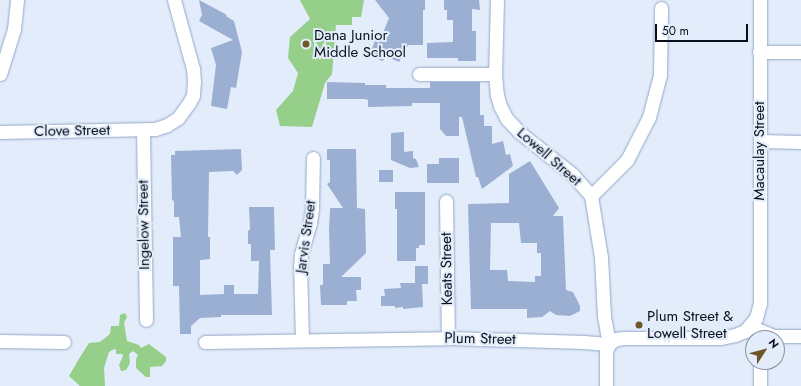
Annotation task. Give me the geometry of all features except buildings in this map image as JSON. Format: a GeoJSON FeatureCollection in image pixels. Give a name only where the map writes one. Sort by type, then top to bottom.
{"type":"FeatureCollection","features":[{"type":"Feature","properties":{"kind":"street"},"geometry":{"type":"LineString","coordinates":[[0,74],[14,29],[17,0]]}},
{"type":"Feature","properties":{"kind":"street","name":"Clove Street"},"geometry":{"type":"LineString","coordinates":[[0,132],[143,130],[161,128],[173,122],[185,111],[193,95],[194,82],[193,69],[174,0]]}},
{"type":"Feature","properties":{"kind":"street","name":"Lowell Street"},"geometry":{"type":"LineString","coordinates":[[497,0],[495,74],[497,95],[500,106],[512,125],[573,175],[591,196],[601,257],[604,316],[610,344],[606,352],[606,386]]}},
{"type":"Feature","properties":{"kind":"street","name":"Macaulay Street"},"geometry":{"type":"LineString","coordinates":[[753,330],[760,303],[760,0]]}},
{"type":"Feature","properties":{"kind":"street"},"geometry":{"type":"LineString","coordinates":[[591,196],[627,160],[649,116],[660,75],[661,8]]}},
{"type":"Feature","properties":{"kind":"street"},"geometry":{"type":"LineString","coordinates":[[759,52],[801,52]]}},
{"type":"Feature","properties":{"kind":"street"},"geometry":{"type":"LineString","coordinates":[[419,74],[495,74]]}},
{"type":"Feature","properties":{"kind":"street","name":"Ingelow Street"},"geometry":{"type":"LineString","coordinates":[[143,130],[146,320]]}},
{"type":"Feature","properties":{"kind":"street"},"geometry":{"type":"LineString","coordinates":[[760,141],[801,142]]}},
{"type":"Feature","properties":{"kind":"street","name":"Jarvis Street"},"geometry":{"type":"LineString","coordinates":[[302,340],[301,254],[310,223],[312,208],[313,158]]}},
{"type":"Feature","properties":{"kind":"street","name":"Keats Street"},"geometry":{"type":"LineString","coordinates":[[446,201],[448,338]]}},
{"type":"Feature","properties":{"kind":"street","name":"Plum Street"},"geometry":{"type":"LineString","coordinates":[[205,342],[448,338],[610,344],[616,339],[624,338],[729,336],[745,333]]}},
{"type":"Feature","properties":{"kind":"street"},"geometry":{"type":"LineString","coordinates":[[785,336],[801,336]]}},
{"type":"Feature","properties":{"kind":"street"},"geometry":{"type":"LineString","coordinates":[[0,342],[64,342]]}},
{"type":"Feature","properties":{"kind":"street"},"geometry":{"type":"LineString","coordinates":[[760,370],[760,386]]}},
{"type":"Feature","properties":{"kind":"green space","name":"Dana Junior Middle School"},"geometry":{"type":"Polygon","coordinates":[[[300,0],[364,0],[361,17],[352,17],[352,25],[336,25],[332,74],[325,83],[312,127],[280,126],[276,110],[293,91],[298,73],[288,58],[290,37],[310,19],[300,0]]]}},
{"type":"Feature","properties":{"kind":"green space"},"geometry":{"type":"Polygon","coordinates":[[[125,313],[127,317],[124,323],[127,341],[139,345],[141,348],[149,344],[166,357],[166,361],[162,366],[150,367],[150,377],[146,377],[136,368],[136,359],[138,355],[133,351],[129,354],[130,363],[126,370],[121,371],[119,365],[123,356],[122,354],[116,354],[116,349],[112,350],[109,352],[104,368],[105,386],[80,386],[69,376],[80,357],[89,343],[100,342],[110,334],[111,326],[119,326],[120,315],[125,313]]]}},
{"type":"Feature","properties":{"kind":"place","name":"Dana Junior Middle School"},"geometry":{"type":"Point","coordinates":[306,44]}},
{"type":"Feature","properties":{"kind":"place","name":"Plum Street & Lowell Street"},"geometry":{"type":"Point","coordinates":[639,325]}}]}
